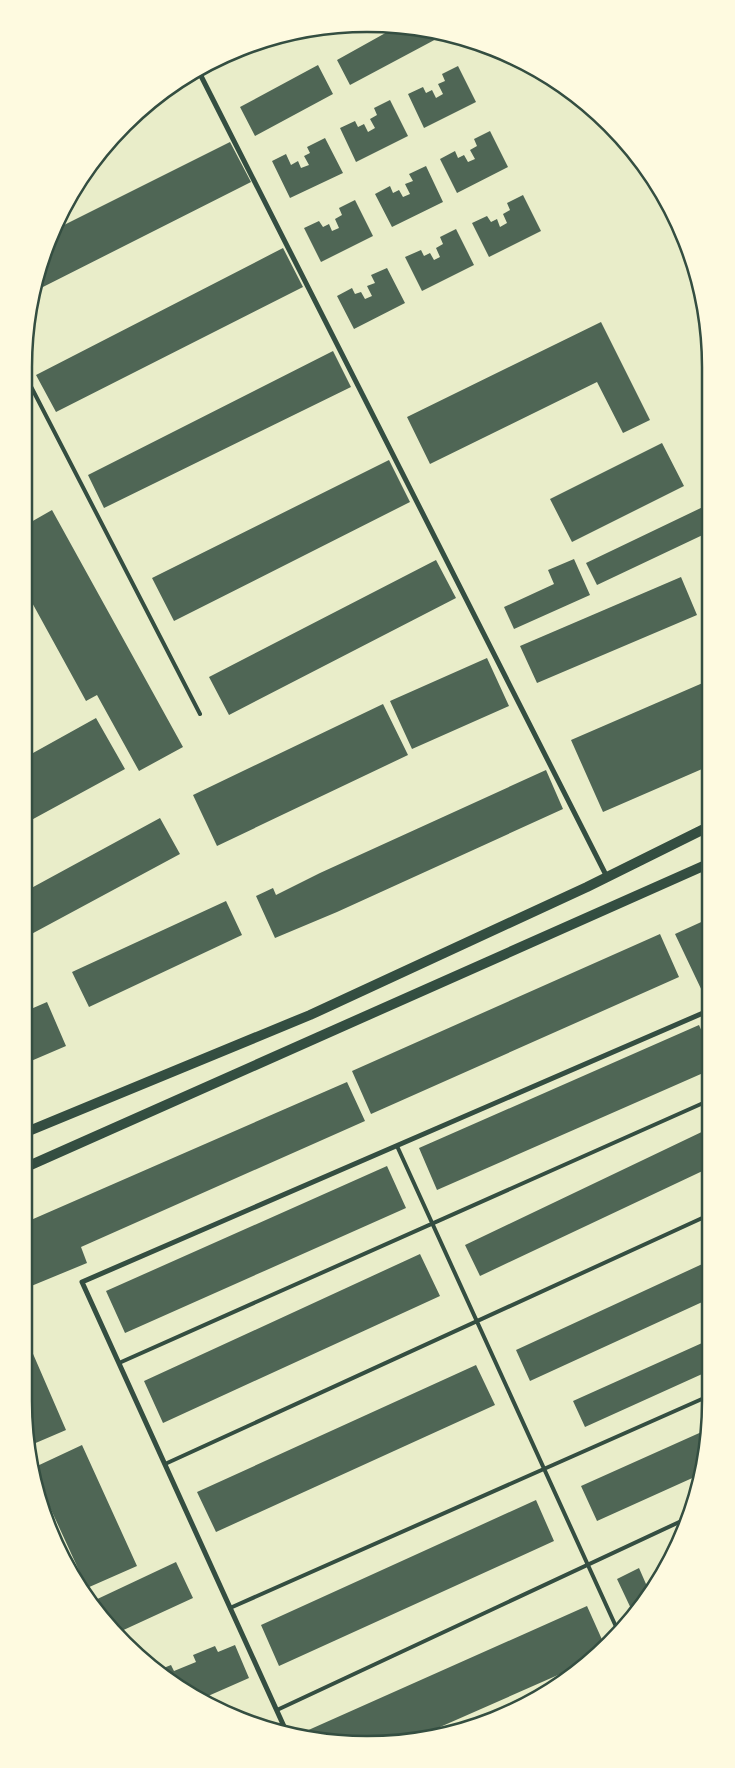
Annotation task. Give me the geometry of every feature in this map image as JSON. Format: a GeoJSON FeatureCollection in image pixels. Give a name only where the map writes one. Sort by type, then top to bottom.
{"type":"FeatureCollection","features":[{"type":"Feature","properties":{"kind":"main road"},"geometry":{"type":"LineString","coordinates":[[32,1130],[310,1015],[607,878],[702,830]]}},
{"type":"Feature","properties":{"kind":"main road"},"geometry":{"type":"LineString","coordinates":[[32,1164],[702,867]]}},
{"type":"Feature","properties":{"kind":"street"},"geometry":{"type":"LineString","coordinates":[[201,76],[607,878]]}},
{"type":"Feature","properties":{"kind":"street"},"geometry":{"type":"LineString","coordinates":[[283,1725],[82,1282],[702,1013]]}},
{"type":"Feature","properties":{"kind":"lane"},"geometry":{"type":"LineString","coordinates":[[32,388],[200,714]]}},
{"type":"Feature","properties":{"kind":"lane"},"geometry":{"type":"LineString","coordinates":[[119,1363],[702,1104]]}},
{"type":"Feature","properties":{"kind":"lane"},"geometry":{"type":"LineString","coordinates":[[397,1146],[615,1625]]}},
{"type":"Feature","properties":{"kind":"lane"},"geometry":{"type":"LineString","coordinates":[[165,1464],[702,1218]]}},
{"type":"Feature","properties":{"kind":"lane"},"geometry":{"type":"LineString","coordinates":[[230,1608],[702,1399]]}},
{"type":"Feature","properties":{"kind":"lane"},"geometry":{"type":"LineString","coordinates":[[277,1710],[680,1522]]}},
{"type":"Feature","properties":{"kind":"building"},"geometry":{"type":"Polygon","coordinates":[[[386,33],[435,40],[350,85],[337,60],[386,33]]]}},
{"type":"Feature","properties":{"kind":"building"},"geometry":{"type":"Polygon","coordinates":[[[318,65],[333,94],[255,136],[240,107],[318,65]]]}},
{"type":"Feature","properties":{"kind":"building"},"geometry":{"type":"Polygon","coordinates":[[[458,66],[476,102],[424,128],[408,94],[423,87],[426,93],[432,90],[436,98],[443,94],[438,84],[445,81],[442,74],[458,66]]]}},
{"type":"Feature","properties":{"kind":"building"},"geometry":{"type":"Polygon","coordinates":[[[390,100],[408,136],[356,162],[340,128],[355,121],[358,127],[364,124],[368,132],[375,128],[370,119],[377,115],[374,108],[390,100]]]}},
{"type":"Feature","properties":{"kind":"building"},"geometry":{"type":"Polygon","coordinates":[[[490,131],[508,167],[457,193],[440,159],[455,151],[458,158],[464,155],[468,162],[475,159],[470,150],[477,146],[474,139],[490,131]]]}},
{"type":"Feature","properties":{"kind":"building"},"geometry":{"type":"Polygon","coordinates":[[[325,138],[343,173],[290,198],[272,161],[286,154],[291,165],[298,161],[301,168],[309,165],[304,156],[310,153],[307,147],[325,138]]]}},
{"type":"Feature","properties":{"kind":"building"},"geometry":{"type":"Polygon","coordinates":[[[230,142],[251,182],[43,287],[50,260],[64,225],[230,142]]]}},
{"type":"Feature","properties":{"kind":"building"},"geometry":{"type":"Polygon","coordinates":[[[426,166],[443,202],[392,227],[375,194],[390,186],[393,193],[399,190],[403,197],[410,194],[405,184],[413,181],[409,174],[426,166]]]}},
{"type":"Feature","properties":{"kind":"building"},"geometry":{"type":"Polygon","coordinates":[[[523,195],[541,231],[489,257],[472,223],[487,216],[491,222],[497,219],[500,227],[507,223],[503,214],[510,210],[507,203],[523,195]]]}},
{"type":"Feature","properties":{"kind":"building"},"geometry":{"type":"Polygon","coordinates":[[[355,200],[373,236],[321,262],[304,228],[319,221],[323,227],[329,224],[332,231],[339,228],[335,219],[342,215],[339,208],[355,200]]]}},
{"type":"Feature","properties":{"kind":"building"},"geometry":{"type":"Polygon","coordinates":[[[456,229],[474,265],[422,291],[405,257],[421,250],[424,256],[430,253],[434,260],[440,257],[436,248],[443,244],[440,237],[456,229]]]}},
{"type":"Feature","properties":{"kind":"building"},"geometry":{"type":"Polygon","coordinates":[[[283,248],[303,287],[56,412],[36,375],[283,248]]]}},
{"type":"Feature","properties":{"kind":"building"},"geometry":{"type":"Polygon","coordinates":[[[387,268],[405,303],[354,329],[337,296],[352,288],[355,294],[361,292],[365,299],[372,296],[367,286],[375,283],[371,275],[387,268]]]}},
{"type":"Feature","properties":{"kind":"building"},"geometry":{"type":"Polygon","coordinates":[[[601,322],[650,420],[623,433],[597,382],[430,464],[407,417],[601,322]]]}},
{"type":"Feature","properties":{"kind":"building"},"geometry":{"type":"Polygon","coordinates":[[[333,351],[351,387],[104,508],[88,475],[333,351]]]}},
{"type":"Feature","properties":{"kind":"building"},"geometry":{"type":"Polygon","coordinates":[[[662,443],[684,486],[572,542],[550,499],[662,443]]]}},
{"type":"Feature","properties":{"kind":"building"},"geometry":{"type":"Polygon","coordinates":[[[389,460],[410,502],[174,621],[152,578],[389,460]]]}},
{"type":"Feature","properties":{"kind":"building"},"geometry":{"type":"Polygon","coordinates":[[[702,507],[702,535],[597,585],[586,563],[702,507]]]}},
{"type":"Feature","properties":{"kind":"building"},"geometry":{"type":"Polygon","coordinates":[[[52,510],[183,747],[139,771],[97,695],[86,701],[32,603],[32,521],[52,510]]]}},
{"type":"Feature","properties":{"kind":"building"},"geometry":{"type":"Polygon","coordinates":[[[574,559],[590,595],[514,629],[504,607],[554,584],[548,570],[574,559]]]}},
{"type":"Feature","properties":{"kind":"building"},"geometry":{"type":"Polygon","coordinates":[[[436,560],[456,598],[229,715],[209,677],[436,560]]]}},
{"type":"Feature","properties":{"kind":"building"},"geometry":{"type":"Polygon","coordinates":[[[681,577],[697,615],[537,683],[520,646],[681,577]]]}},
{"type":"Feature","properties":{"kind":"building"},"geometry":{"type":"Polygon","coordinates":[[[487,658],[509,706],[412,749],[390,701],[487,658]]]}},
{"type":"Feature","properties":{"kind":"building"},"geometry":{"type":"Polygon","coordinates":[[[702,683],[702,769],[603,812],[571,740],[702,683]]]}},
{"type":"Feature","properties":{"kind":"building"},"geometry":{"type":"Polygon","coordinates":[[[383,704],[408,755],[217,846],[193,795],[383,704]]]}},
{"type":"Feature","properties":{"kind":"building"},"geometry":{"type":"Polygon","coordinates":[[[96,718],[125,769],[32,820],[32,754],[96,718]]]}},
{"type":"Feature","properties":{"kind":"building"},"geometry":{"type":"Polygon","coordinates":[[[546,770],[563,809],[337,912],[275,938],[256,896],[273,888],[276,895],[546,770]]]}},
{"type":"Feature","properties":{"kind":"building"},"geometry":{"type":"Polygon","coordinates":[[[160,818],[180,854],[32,934],[32,888],[160,818]]]}},
{"type":"Feature","properties":{"kind":"building"},"geometry":{"type":"Polygon","coordinates":[[[226,901],[242,935],[89,1007],[72,972],[226,901]]]}},
{"type":"Feature","properties":{"kind":"building"},"geometry":{"type":"Polygon","coordinates":[[[702,922],[702,991],[675,934],[702,922]]]}},
{"type":"Feature","properties":{"kind":"building"},"geometry":{"type":"Polygon","coordinates":[[[660,934],[679,977],[371,1114],[352,1071],[660,934]]]}},
{"type":"Feature","properties":{"kind":"building"},"geometry":{"type":"Polygon","coordinates":[[[47,1002],[66,1046],[32,1061],[32,1009],[47,1002]]]}},
{"type":"Feature","properties":{"kind":"building"},"geometry":{"type":"Polygon","coordinates":[[[699,1025],[702,1032],[702,1074],[437,1190],[419,1148],[699,1025]]]}},
{"type":"Feature","properties":{"kind":"building"},"geometry":{"type":"Polygon","coordinates":[[[347,1082],[365,1121],[81,1247],[87,1263],[32,1286],[32,1220],[347,1082]]]}},
{"type":"Feature","properties":{"kind":"building"},"geometry":{"type":"Polygon","coordinates":[[[702,1132],[702,1171],[480,1276],[465,1245],[702,1132]]]}},
{"type":"Feature","properties":{"kind":"building"},"geometry":{"type":"Polygon","coordinates":[[[387,1166],[406,1208],[125,1333],[106,1291],[387,1166]]]}},
{"type":"Feature","properties":{"kind":"building"},"geometry":{"type":"Polygon","coordinates":[[[420,1254],[440,1296],[163,1423],[144,1381],[420,1254]]]}},
{"type":"Feature","properties":{"kind":"building"},"geometry":{"type":"Polygon","coordinates":[[[702,1264],[702,1302],[530,1381],[516,1350],[702,1264]]]}},
{"type":"Feature","properties":{"kind":"building"},"geometry":{"type":"Polygon","coordinates":[[[702,1343],[702,1374],[585,1427],[573,1401],[702,1343]]]}},
{"type":"Feature","properties":{"kind":"building"},"geometry":{"type":"Polygon","coordinates":[[[32,1351],[66,1430],[35,1443],[32,1400],[32,1351]]]}},
{"type":"Feature","properties":{"kind":"building"},"geometry":{"type":"Polygon","coordinates":[[[476,1365],[495,1405],[216,1532],[197,1492],[476,1365]]]}},
{"type":"Feature","properties":{"kind":"building"},"geometry":{"type":"Polygon","coordinates":[[[701,1432],[693,1478],[597,1521],[581,1486],[701,1432]]]}},
{"type":"Feature","properties":{"kind":"building"},"geometry":{"type":"Polygon","coordinates":[[[82,1445],[137,1566],[89,1587],[80,1573],[50,1506],[39,1465],[82,1445]]]}},
{"type":"Feature","properties":{"kind":"building"},"geometry":{"type":"Polygon","coordinates":[[[536,1500],[554,1541],[279,1666],[261,1625],[536,1500]]]}},
{"type":"Feature","properties":{"kind":"building"},"geometry":{"type":"Polygon","coordinates":[[[176,1562],[193,1598],[124,1630],[98,1599],[176,1562]]]}},
{"type":"Feature","properties":{"kind":"building"},"geometry":{"type":"Polygon","coordinates":[[[639,1568],[646,1584],[649,1583],[630,1607],[617,1579],[639,1568]]]}},
{"type":"Feature","properties":{"kind":"building"},"geometry":{"type":"Polygon","coordinates":[[[587,1606],[602,1639],[561,1674],[438,1728],[411,1733],[368,1736],[308,1730],[587,1606]]]}},
{"type":"Feature","properties":{"kind":"building"},"geometry":{"type":"Polygon","coordinates":[[[235,1645],[249,1678],[209,1696],[166,1667],[171,1665],[174,1671],[196,1662],[193,1655],[215,1646],[218,1652],[235,1645]]]}}]}
